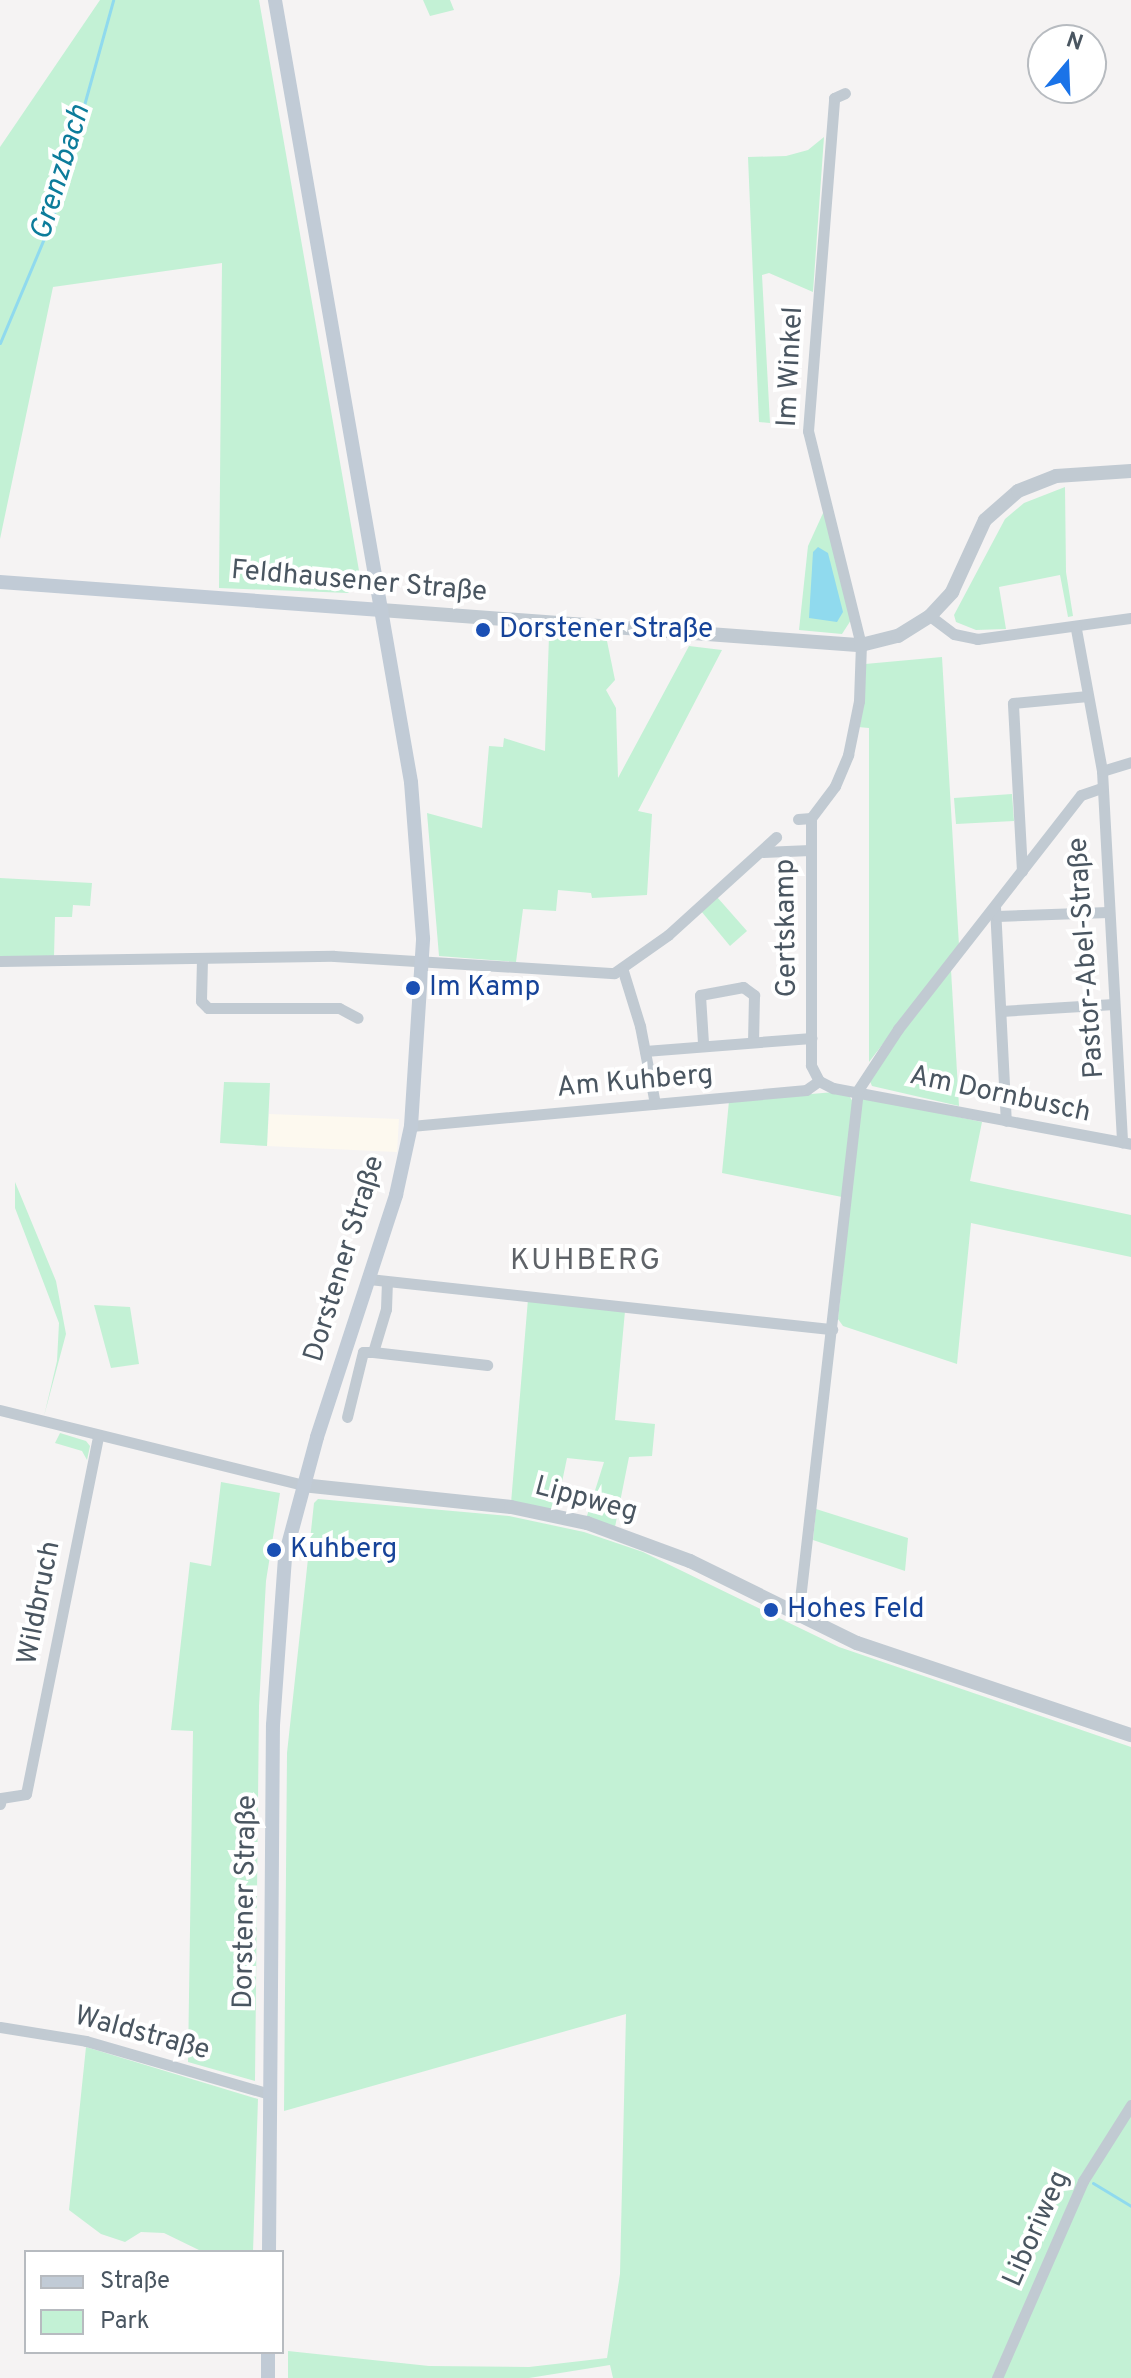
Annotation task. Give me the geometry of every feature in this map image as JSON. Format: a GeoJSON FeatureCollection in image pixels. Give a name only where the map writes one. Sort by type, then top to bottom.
{"type":"FeatureCollection","features":[{"type":"Feature","properties":{"kind":"main road","name":"Dorstener Straße"},"geometry":{"type":"LineString","coordinates":[[269,2250],[277,1639],[285,1556],[302,1485],[369,1279],[411,1126],[423,961],[411,782],[275,0]]}},
{"type":"Feature","properties":{"kind":"main road","name":"Feldhausener Straße"},"geometry":{"type":"LineString","coordinates":[[0,582],[381,610]]}},
{"type":"Feature","properties":{"kind":"main road"},"geometry":{"type":"LineString","coordinates":[[268,2354],[268,2378]]}},
{"type":"Feature","properties":{"kind":"street","name":"Im Winkel"},"geometry":{"type":"LineString","coordinates":[[845,93],[834,98],[808,431],[861,645]]}},
{"type":"Feature","properties":{"kind":"street","name":"Feldhausener Straße"},"geometry":{"type":"LineString","coordinates":[[381,610],[861,645],[898,636],[930,616],[952,592],[985,520],[1018,491],[1056,476],[1131,471]]}},
{"type":"Feature","properties":{"kind":"street"},"geometry":{"type":"LineString","coordinates":[[930,616],[954,634],[977,639],[1076,629],[1131,618]]}},
{"type":"Feature","properties":{"kind":"street","name":"Pastor-Abel-Straße"},"geometry":{"type":"LineString","coordinates":[[1076,629],[1102,771],[1114,1004],[1127,1143]]}},
{"type":"Feature","properties":{"kind":"street","name":"Gertskamp"},"geometry":{"type":"LineString","coordinates":[[819,1081],[811,1068],[810,850],[804,819],[840,777],[848,755],[859,701],[861,645]]}},
{"type":"Feature","properties":{"kind":"street"},"geometry":{"type":"LineString","coordinates":[[1022,871],[1013,703],[1088,696]]}},
{"type":"Feature","properties":{"kind":"street"},"geometry":{"type":"LineString","coordinates":[[1102,771],[1131,762]]}},
{"type":"Feature","properties":{"kind":"street"},"geometry":{"type":"LineString","coordinates":[[798,1617],[858,1090],[898,1029],[996,912],[1022,871],[1081,795],[1101,788]]}},
{"type":"Feature","properties":{"kind":"street"},"geometry":{"type":"LineString","coordinates":[[0,961],[334,956],[623,971],[763,852],[776,837]]}},
{"type":"Feature","properties":{"kind":"street"},"geometry":{"type":"LineString","coordinates":[[763,852],[810,850]]}},
{"type":"Feature","properties":{"kind":"street"},"geometry":{"type":"LineString","coordinates":[[996,912],[1108,912]]}},
{"type":"Feature","properties":{"kind":"street"},"geometry":{"type":"LineString","coordinates":[[996,912],[1006,1121]]}},
{"type":"Feature","properties":{"kind":"street"},"geometry":{"type":"LineString","coordinates":[[202,959],[201,1001],[208,1008],[339,1008],[358,1018]]}},
{"type":"Feature","properties":{"kind":"street"},"geometry":{"type":"LineString","coordinates":[[623,971],[645,1051],[655,1104]]}},
{"type":"Feature","properties":{"kind":"street","name":"Gertskamp"},"geometry":{"type":"LineString","coordinates":[[703,1043],[700,995],[743,987],[754,995],[753,1042]]}},
{"type":"Feature","properties":{"kind":"street"},"geometry":{"type":"LineString","coordinates":[[1001,1011],[1114,1004]]}},
{"type":"Feature","properties":{"kind":"street","name":"Gertskamp"},"geometry":{"type":"LineString","coordinates":[[645,1051],[703,1043],[811,1038]]}},
{"type":"Feature","properties":{"kind":"street","name":"Am Kuhberg"},"geometry":{"type":"LineString","coordinates":[[411,1126],[806,1090],[819,1081],[858,1090]]}},
{"type":"Feature","properties":{"kind":"street","name":"Am Dornbusch"},"geometry":{"type":"LineString","coordinates":[[858,1090],[1127,1143]]}},
{"type":"Feature","properties":{"kind":"street"},"geometry":{"type":"LineString","coordinates":[[369,1279],[832,1329]]}},
{"type":"Feature","properties":{"kind":"street"},"geometry":{"type":"LineString","coordinates":[[373,1352],[386,1309],[387,1282]]}},
{"type":"Feature","properties":{"kind":"street"},"geometry":{"type":"LineString","coordinates":[[347,1417],[363,1352],[487,1365]]}},
{"type":"Feature","properties":{"kind":"street","name":"Lippweg"},"geometry":{"type":"LineString","coordinates":[[0,1410],[98,1437],[302,1485],[511,1507],[587,1523],[690,1561],[798,1617],[857,1643],[1131,1735]]}},
{"type":"Feature","properties":{"kind":"street","name":"Wildbruch"},"geometry":{"type":"LineString","coordinates":[[0,1804],[1,1798],[26,1794],[98,1437]]}},
{"type":"Feature","properties":{"kind":"street","name":"Waldstraße"},"geometry":{"type":"LineString","coordinates":[[0,2027],[86,2041],[270,2094]]}},
{"type":"Feature","properties":{"kind":"street","name":"Liboriweg"},"geometry":{"type":"LineString","coordinates":[[997,2378],[1083,2181],[1131,2105]]}},
{"type":"Feature","properties":{"kind":"shaded area"},"geometry":{"type":"Polygon","coordinates":[[[269,1114],[399,1119],[397,1152],[267,1146],[269,1114]]]}},
{"type":"Feature","properties":{"kind":"green space"},"geometry":{"type":"Polygon","coordinates":[[[100,0],[259,0],[361,582],[348,593],[219,588],[222,263],[53,287],[0,539],[0,147],[100,0]]]}},
{"type":"Feature","properties":{"kind":"green space"},"geometry":{"type":"Polygon","coordinates":[[[423,0],[450,0],[454,10],[430,16],[423,0]]]}},
{"type":"Feature","properties":{"kind":"green space"},"geometry":{"type":"Polygon","coordinates":[[[824,137],[813,292],[769,273],[762,275],[770,423],[759,422],[748,157],[786,156],[808,150],[824,137]]]}},
{"type":"Feature","properties":{"kind":"green space"},"geometry":{"type":"Polygon","coordinates":[[[1065,487],[1066,572],[1073,616],[1068,617],[1060,575],[999,587],[1006,629],[976,630],[956,622],[954,615],[1005,519],[1024,503],[1065,487]]]}},
{"type":"Feature","properties":{"kind":"green space"},"geometry":{"type":"Polygon","coordinates":[[[824,511],[851,620],[842,634],[799,630],[808,546],[824,511]]]}},
{"type":"Feature","properties":{"kind":"green space"},"geometry":{"type":"Polygon","coordinates":[[[549,636],[607,641],[615,680],[606,690],[616,708],[618,778],[689,646],[722,650],[638,811],[652,814],[647,895],[592,898],[591,893],[558,890],[556,911],[523,909],[516,962],[439,956],[427,813],[482,828],[489,746],[503,747],[504,738],[545,751],[549,636]]]}},
{"type":"Feature","properties":{"kind":"green space"},"geometry":{"type":"Polygon","coordinates":[[[942,657],[959,945],[869,1062],[869,728],[858,727],[865,664],[942,657]]]}},
{"type":"Feature","properties":{"kind":"green space"},"geometry":{"type":"Polygon","coordinates":[[[1012,794],[1014,821],[956,824],[954,798],[1012,794]]]}},
{"type":"Feature","properties":{"kind":"green space"},"geometry":{"type":"Polygon","coordinates":[[[0,878],[92,883],[90,906],[73,905],[72,917],[55,917],[54,957],[0,958],[0,878]]]}},
{"type":"Feature","properties":{"kind":"green space"},"geometry":{"type":"Polygon","coordinates":[[[717,897],[747,931],[730,946],[701,911],[717,897]]]}},
{"type":"Feature","properties":{"kind":"green space"},"geometry":{"type":"Polygon","coordinates":[[[951,970],[959,1106],[872,1086],[868,1077],[951,970]]]}},
{"type":"Feature","properties":{"kind":"green space"},"geometry":{"type":"Polygon","coordinates":[[[224,1082],[270,1083],[267,1146],[220,1143],[224,1082]]]}},
{"type":"Feature","properties":{"kind":"green space"},"geometry":{"type":"Polygon","coordinates":[[[846,1091],[853,1102],[842,1197],[722,1173],[729,1101],[846,1091]]]}},
{"type":"Feature","properties":{"kind":"green space"},"geometry":{"type":"Polygon","coordinates":[[[867,1098],[982,1122],[970,1181],[1131,1215],[1131,1257],[971,1223],[957,1364],[843,1326],[838,1319],[861,1100],[867,1098]]]}},
{"type":"Feature","properties":{"kind":"green space"},"geometry":{"type":"Polygon","coordinates":[[[15,1182],[56,1281],[66,1334],[44,1416],[57,1361],[59,1323],[15,1208],[15,1182]]]}},
{"type":"Feature","properties":{"kind":"green space"},"geometry":{"type":"Polygon","coordinates":[[[528,1299],[625,1311],[615,1420],[655,1424],[652,1456],[629,1457],[615,1527],[586,1519],[604,1462],[567,1458],[556,1511],[511,1503],[528,1299]]]}},
{"type":"Feature","properties":{"kind":"green space"},"geometry":{"type":"Polygon","coordinates":[[[94,1305],[130,1307],[139,1364],[111,1368],[94,1305]]]}},
{"type":"Feature","properties":{"kind":"green space"},"geometry":{"type":"Polygon","coordinates":[[[60,1433],[86,1441],[90,1446],[87,1460],[82,1451],[55,1443],[60,1433]]]}},
{"type":"Feature","properties":{"kind":"green space"},"geometry":{"type":"Polygon","coordinates":[[[221,1482],[280,1493],[266,1581],[259,1706],[255,2081],[188,2062],[193,1731],[171,1730],[190,1562],[211,1566],[221,1482]]]}},
{"type":"Feature","properties":{"kind":"green space"},"geometry":{"type":"Polygon","coordinates":[[[318,1499],[509,1516],[584,1532],[643,1552],[839,1647],[1131,1747],[1131,2378],[613,2378],[610,2365],[529,2378],[288,2378],[288,2351],[429,2366],[529,2367],[607,2358],[620,2274],[626,2014],[284,2111],[287,1753],[314,1503],[318,1499]]]}},
{"type":"Feature","properties":{"kind":"green space"},"geometry":{"type":"Polygon","coordinates":[[[816,1509],[908,1538],[905,1571],[813,1540],[816,1509]]]}},
{"type":"Feature","properties":{"kind":"green space"},"geometry":{"type":"Polygon","coordinates":[[[86,2047],[258,2099],[253,2250],[199,2250],[164,2233],[141,2232],[125,2242],[101,2234],[69,2210],[86,2047]]]}},
{"type":"Feature","properties":{"kind":"water"},"geometry":{"type":"Polygon","coordinates":[[[818,547],[828,553],[843,612],[837,622],[809,618],[813,552],[818,547]]]}},
{"type":"Feature","properties":{"kind":"waterway","name":"Grenzbach"},"geometry":{"type":"LineString","coordinates":[[0,343],[53,217],[113,0]]}},
{"type":"Feature","properties":{"kind":"waterway"},"geometry":{"type":"LineString","coordinates":[[1093,2183],[1131,2206]]}},
{"type":"Feature","properties":{"kind":"place","name":"Dorstener Straße"},"geometry":{"type":"Point","coordinates":[483,630]}},
{"type":"Feature","properties":{"kind":"place","name":"Im Kamp"},"geometry":{"type":"Point","coordinates":[413,988]}},
{"type":"Feature","properties":{"kind":"place","name":"Kuhberg"},"geometry":{"type":"Point","coordinates":[274,1550]}},
{"type":"Feature","properties":{"kind":"place","name":"Hohes Feld"},"geometry":{"type":"Point","coordinates":[771,1610]}},
{"type":"Feature","properties":{"kind":"district","name":"KUHBERG"},"geometry":{"type":"Point","coordinates":[586,1262]}}]}
